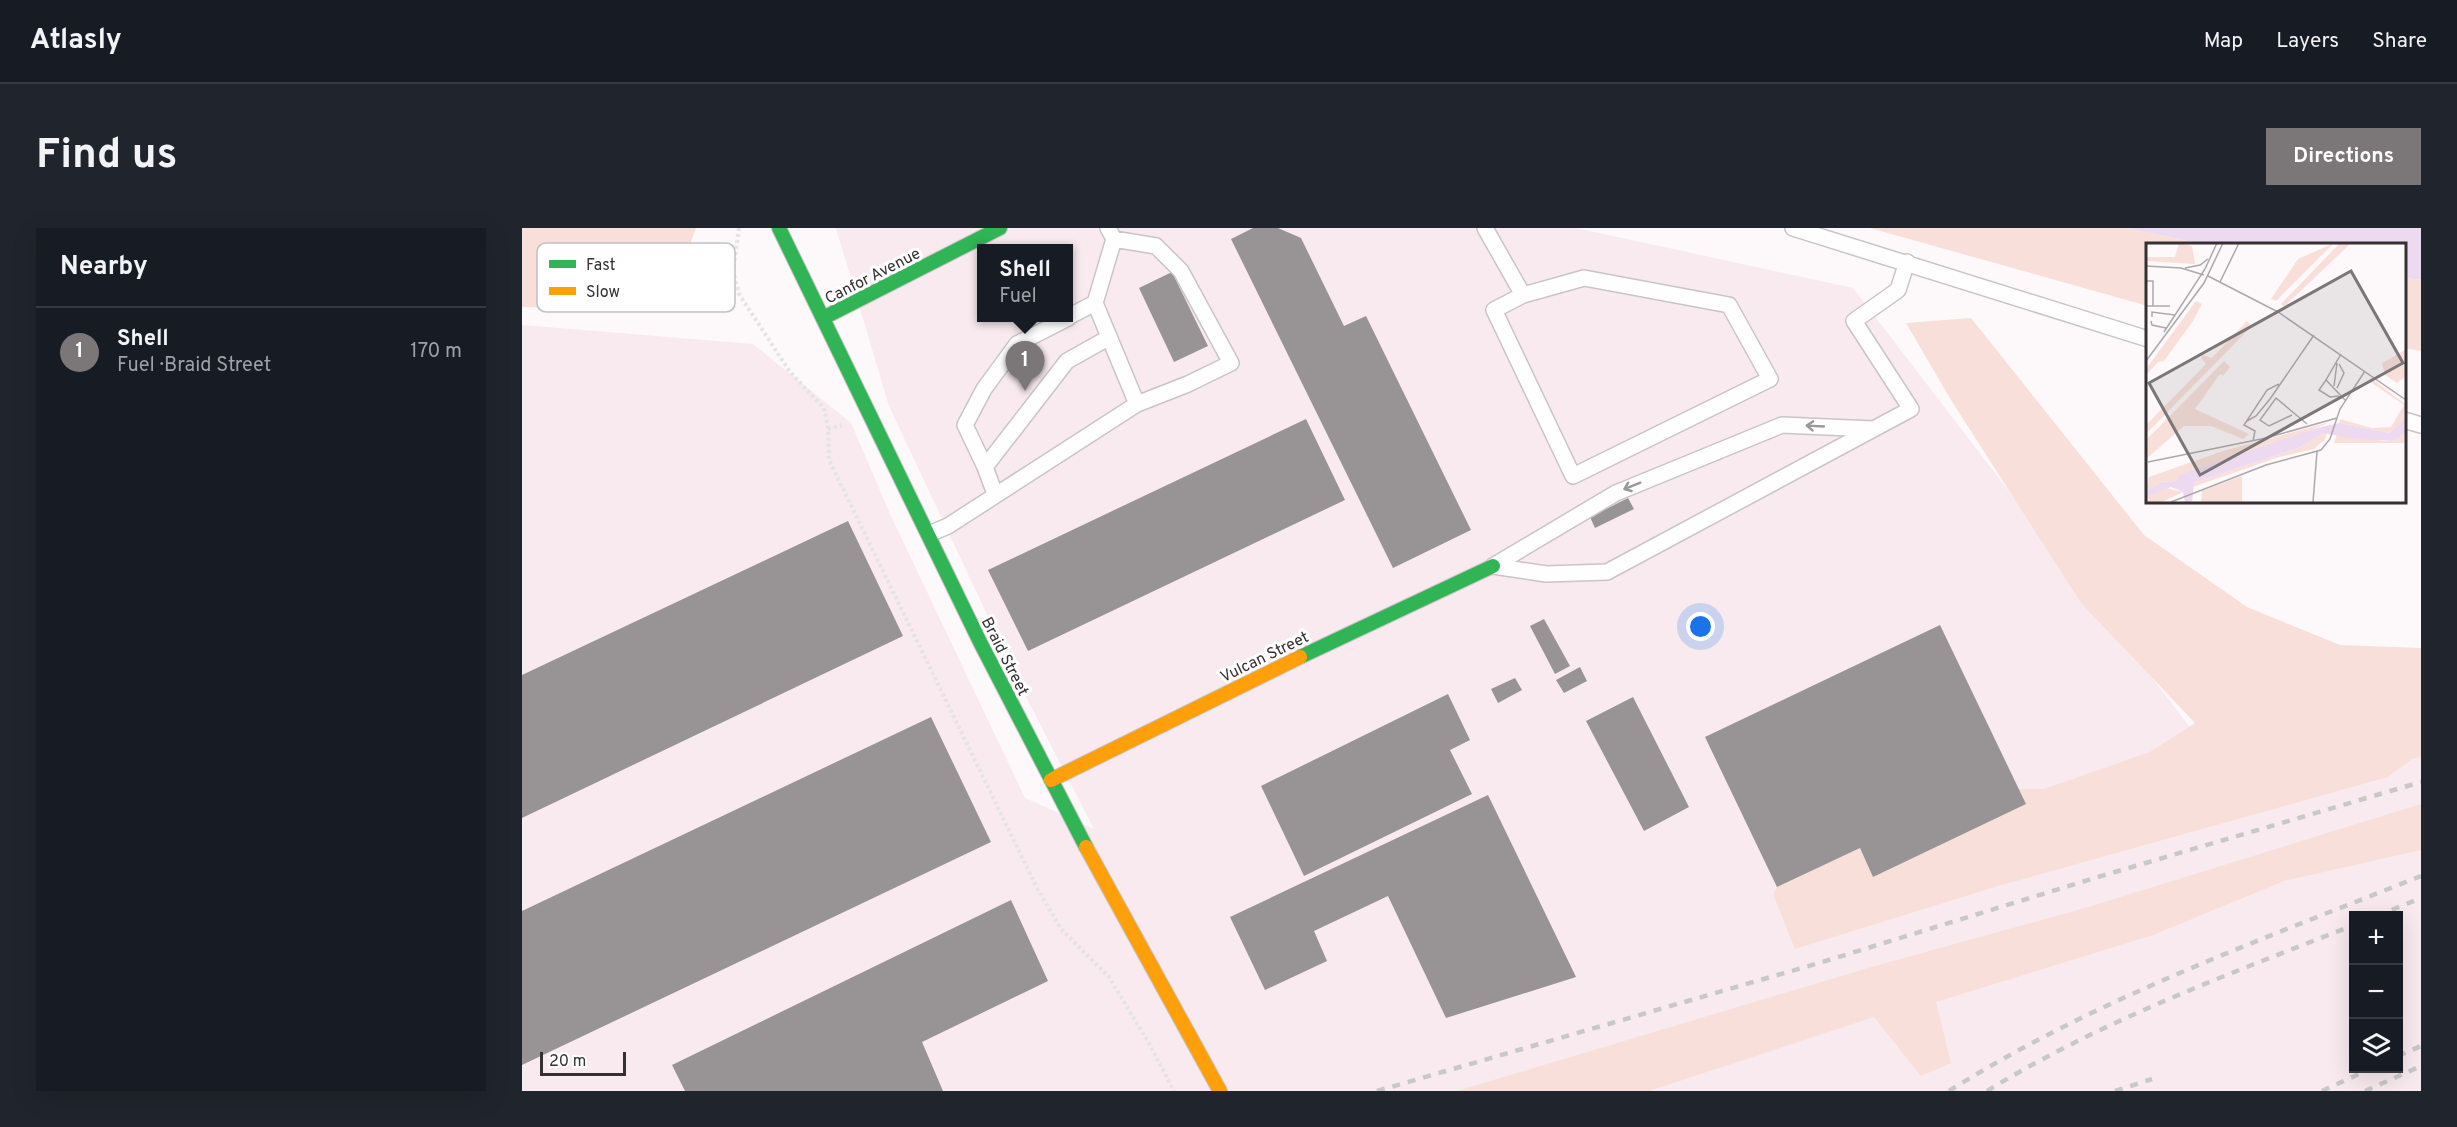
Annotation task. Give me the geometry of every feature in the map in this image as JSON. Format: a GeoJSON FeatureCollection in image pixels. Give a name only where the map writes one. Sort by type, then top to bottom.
{"type":"FeatureCollection","features":[{"type":"Feature","properties":{"kind":"street","name":"Braid Street"},"geometry":{"type":"LineString","coordinates":[[778,228],[1050,780],[1220,1091]]}},
{"type":"Feature","properties":{"kind":"street","name":"Canfor Avenue"},"geometry":{"type":"LineString","coordinates":[[824,318],[1000,228]]}},
{"type":"Feature","properties":{"kind":"street","name":"Vulcan Street"},"geometry":{"type":"LineString","coordinates":[[1050,780],[1338,638],[1493,566]]}},
{"type":"Feature","properties":{"kind":"lane"},"geometry":{"type":"LineString","coordinates":[[1485,228],[1523,295]]}},
{"type":"Feature","properties":{"kind":"lane"},"geometry":{"type":"LineString","coordinates":[[1793,228],[2146,338]]}},
{"type":"Feature","properties":{"kind":"lane"},"geometry":{"type":"LineString","coordinates":[[929,534],[948,526],[994,494],[1137,404],[1188,384],[1231,363],[1181,272],[1156,246],[1111,234],[1095,303],[1137,404]]}},
{"type":"Feature","properties":{"kind":"lane"},"geometry":{"type":"LineString","coordinates":[[1493,566],[1546,574],[1606,572],[1911,409],[1854,321],[1898,290],[1907,262]]}},
{"type":"Feature","properties":{"kind":"lane"},"geometry":{"type":"LineString","coordinates":[[1584,278],[1729,305],[1770,379],[1574,476],[1494,309],[1523,295],[1584,278]]}},
{"type":"Feature","properties":{"kind":"lane"},"geometry":{"type":"LineString","coordinates":[[1073,314],[1095,303]]}},
{"type":"Feature","properties":{"kind":"lane"},"geometry":{"type":"LineString","coordinates":[[994,494],[985,467],[964,426],[984,389],[1017,344],[1059,322]]}},
{"type":"Feature","properties":{"kind":"lane"},"geometry":{"type":"LineString","coordinates":[[985,467],[1067,361],[1108,338]]}},
{"type":"Feature","properties":{"kind":"lane"},"geometry":{"type":"LineString","coordinates":[[2406,421],[2421,425]]}},
{"type":"Feature","properties":{"kind":"lane"},"geometry":{"type":"LineString","coordinates":[[1493,566],[1616,493],[1782,425],[1873,429]]}},
{"type":"Feature","properties":{"kind":"path"},"geometry":{"type":"LineString","coordinates":[[735,257],[739,228]]}},
{"type":"Feature","properties":{"kind":"path"},"geometry":{"type":"LineString","coordinates":[[735,279],[739,294],[790,372],[824,408],[828,429],[829,460],[1037,888],[1061,929],[1109,977],[1148,1040],[1174,1091]]}},
{"type":"Feature","properties":{"kind":"shaded area"},"geometry":{"type":"Polygon","coordinates":[[[522,228],[696,228],[690,243],[537,243],[537,307],[522,307],[522,228]]]}},
{"type":"Feature","properties":{"kind":"shaded area"},"geometry":{"type":"Polygon","coordinates":[[[836,228],[1576,228],[1853,288],[2242,795],[2421,743],[2421,1091],[522,1091],[522,325],[753,344],[851,423],[890,514],[1025,798],[1094,829],[1025,695],[889,406],[836,228]]]}},
{"type":"Feature","properties":{"kind":"shaded area"},"geometry":{"type":"Polygon","coordinates":[[[1870,228],[2126,228],[2197,243],[2146,243],[2146,305],[1870,228]]]}},
{"type":"Feature","properties":{"kind":"shaded area"},"geometry":{"type":"Polygon","coordinates":[[[2126,228],[2421,228],[2421,280],[2406,278],[2406,243],[2197,243],[2126,228]]]}},
{"type":"Feature","properties":{"kind":"shaded area"},"geometry":{"type":"Polygon","coordinates":[[[2406,278],[2421,280],[2421,351],[2406,348],[2406,278]]]}},
{"type":"Feature","properties":{"kind":"shaded area"},"geometry":{"type":"Polygon","coordinates":[[[1971,318],[2144,535],[2247,607],[2340,645],[2421,648],[2421,757],[2412,759],[2388,777],[1998,886],[1795,949],[1773,894],[1777,887],[1860,848],[1873,876],[2018,789],[2044,789],[2150,752],[2195,723],[2081,603],[1951,400],[1906,323],[1971,318]]]}},
{"type":"Feature","properties":{"kind":"shaded area"},"geometry":{"type":"Polygon","coordinates":[[[2421,804],[2421,850],[2284,881],[2153,935],[1936,1002],[1951,1063],[1921,1076],[1874,1017],[1649,1091],[1457,1091],[1868,968],[2085,908],[2421,804]]]}},
{"type":"Feature","properties":{"kind":"building"},"geometry":{"type":"Polygon","coordinates":[[[1253,228],[1278,228],[1301,238],[1344,326],[1366,316],[1471,530],[1393,568],[1231,239],[1253,228]]]}},
{"type":"Feature","properties":{"kind":"building"},"geometry":{"type":"Polygon","coordinates":[[[1172,272],[1208,346],[1174,362],[1139,288],[1172,272]]]}},
{"type":"Feature","properties":{"kind":"building"},"geometry":{"type":"Polygon","coordinates":[[[1306,419],[1345,500],[1028,651],[988,570],[1306,419]]]}},
{"type":"Feature","properties":{"kind":"building"},"geometry":{"type":"Polygon","coordinates":[[[1628,498],[1634,509],[1595,528],[1590,517],[1628,498]]]}},
{"type":"Feature","properties":{"kind":"building"},"geometry":{"type":"Polygon","coordinates":[[[848,521],[903,636],[522,818],[522,675],[848,521]]]}},
{"type":"Feature","properties":{"kind":"building"},"geometry":{"type":"Polygon","coordinates":[[[1544,619],[1570,666],[1555,674],[1530,626],[1544,619]]]}},
{"type":"Feature","properties":{"kind":"building"},"geometry":{"type":"Polygon","coordinates":[[[1940,625],[2026,804],[1873,877],[1860,848],[1777,887],[1705,737],[1940,625]]]}},
{"type":"Feature","properties":{"kind":"building"},"geometry":{"type":"Polygon","coordinates":[[[1580,667],[1587,681],[1564,693],[1556,680],[1580,667]]]}},
{"type":"Feature","properties":{"kind":"building"},"geometry":{"type":"Polygon","coordinates":[[[1515,678],[1522,690],[1498,703],[1491,689],[1515,678]]]}},
{"type":"Feature","properties":{"kind":"building"},"geometry":{"type":"Polygon","coordinates":[[[1448,694],[1470,740],[1450,750],[1472,794],[1304,876],[1261,786],[1448,694]]]}},
{"type":"Feature","properties":{"kind":"building"},"geometry":{"type":"Polygon","coordinates":[[[1633,697],[1689,807],[1644,831],[1586,721],[1633,697]]]}},
{"type":"Feature","properties":{"kind":"building"},"geometry":{"type":"Polygon","coordinates":[[[931,717],[991,842],[522,1065],[522,911],[931,717]]]}},
{"type":"Feature","properties":{"kind":"building"},"geometry":{"type":"Polygon","coordinates":[[[1488,795],[1576,977],[1446,1018],[1388,896],[1314,931],[1327,961],[1265,990],[1230,917],[1488,795]]]}},
{"type":"Feature","properties":{"kind":"building"},"geometry":{"type":"Polygon","coordinates":[[[1011,900],[1048,981],[922,1042],[943,1091],[685,1091],[672,1065],[1011,900]]]}},
{"type":"Feature","properties":{"kind":"railway"},"geometry":{"type":"LineString","coordinates":[[1377,1091],[1819,963],[2098,877],[2421,782]]}},
{"type":"Feature","properties":{"kind":"railway"},"geometry":{"type":"LineString","coordinates":[[1949,1091],[2005,1058],[2120,999],[2240,948],[2421,876]]}},
{"type":"Feature","properties":{"kind":"railway"},"geometry":{"type":"LineString","coordinates":[[2389,911],[2421,898]]}},
{"type":"Feature","properties":{"kind":"railway"},"geometry":{"type":"LineString","coordinates":[[1987,1091],[2075,1042],[2166,1000],[2349,927]]}},
{"type":"Feature","properties":{"kind":"railway"},"geometry":{"type":"LineString","coordinates":[[2403,1054],[2421,1046]]}},
{"type":"Feature","properties":{"kind":"railway"},"geometry":{"type":"LineString","coordinates":[[2365,1091],[2421,1066]]}},
{"type":"Feature","properties":{"kind":"railway"},"geometry":{"type":"LineString","coordinates":[[2322,1091],[2361,1073]]}},
{"type":"Feature","properties":{"kind":"railway"},"geometry":{"type":"LineString","coordinates":[[2115,1091],[2152,1079]]}},
{"type":"Feature","properties":{"kind":"traffic: fast"},"geometry":{"type":"LineString","coordinates":[[779,228],[980,642],[1086,847]]}},
{"type":"Feature","properties":{"kind":"traffic: fast"},"geometry":{"type":"LineString","coordinates":[[823,318],[1000,228]]}},
{"type":"Feature","properties":{"kind":"traffic: fast"},"geometry":{"type":"LineString","coordinates":[[1300,657],[1493,566]]}},
{"type":"Feature","properties":{"kind":"traffic: slow"},"geometry":{"type":"LineString","coordinates":[[1051,780],[1300,657]]}},
{"type":"Feature","properties":{"kind":"traffic: slow"},"geometry":{"type":"LineString","coordinates":[[1086,847],[1220,1091]]}},
{"type":"Feature","properties":{"kind":"place","name":"Shell"},"geometry":{"type":"Point","coordinates":[1025,391]}}]}
